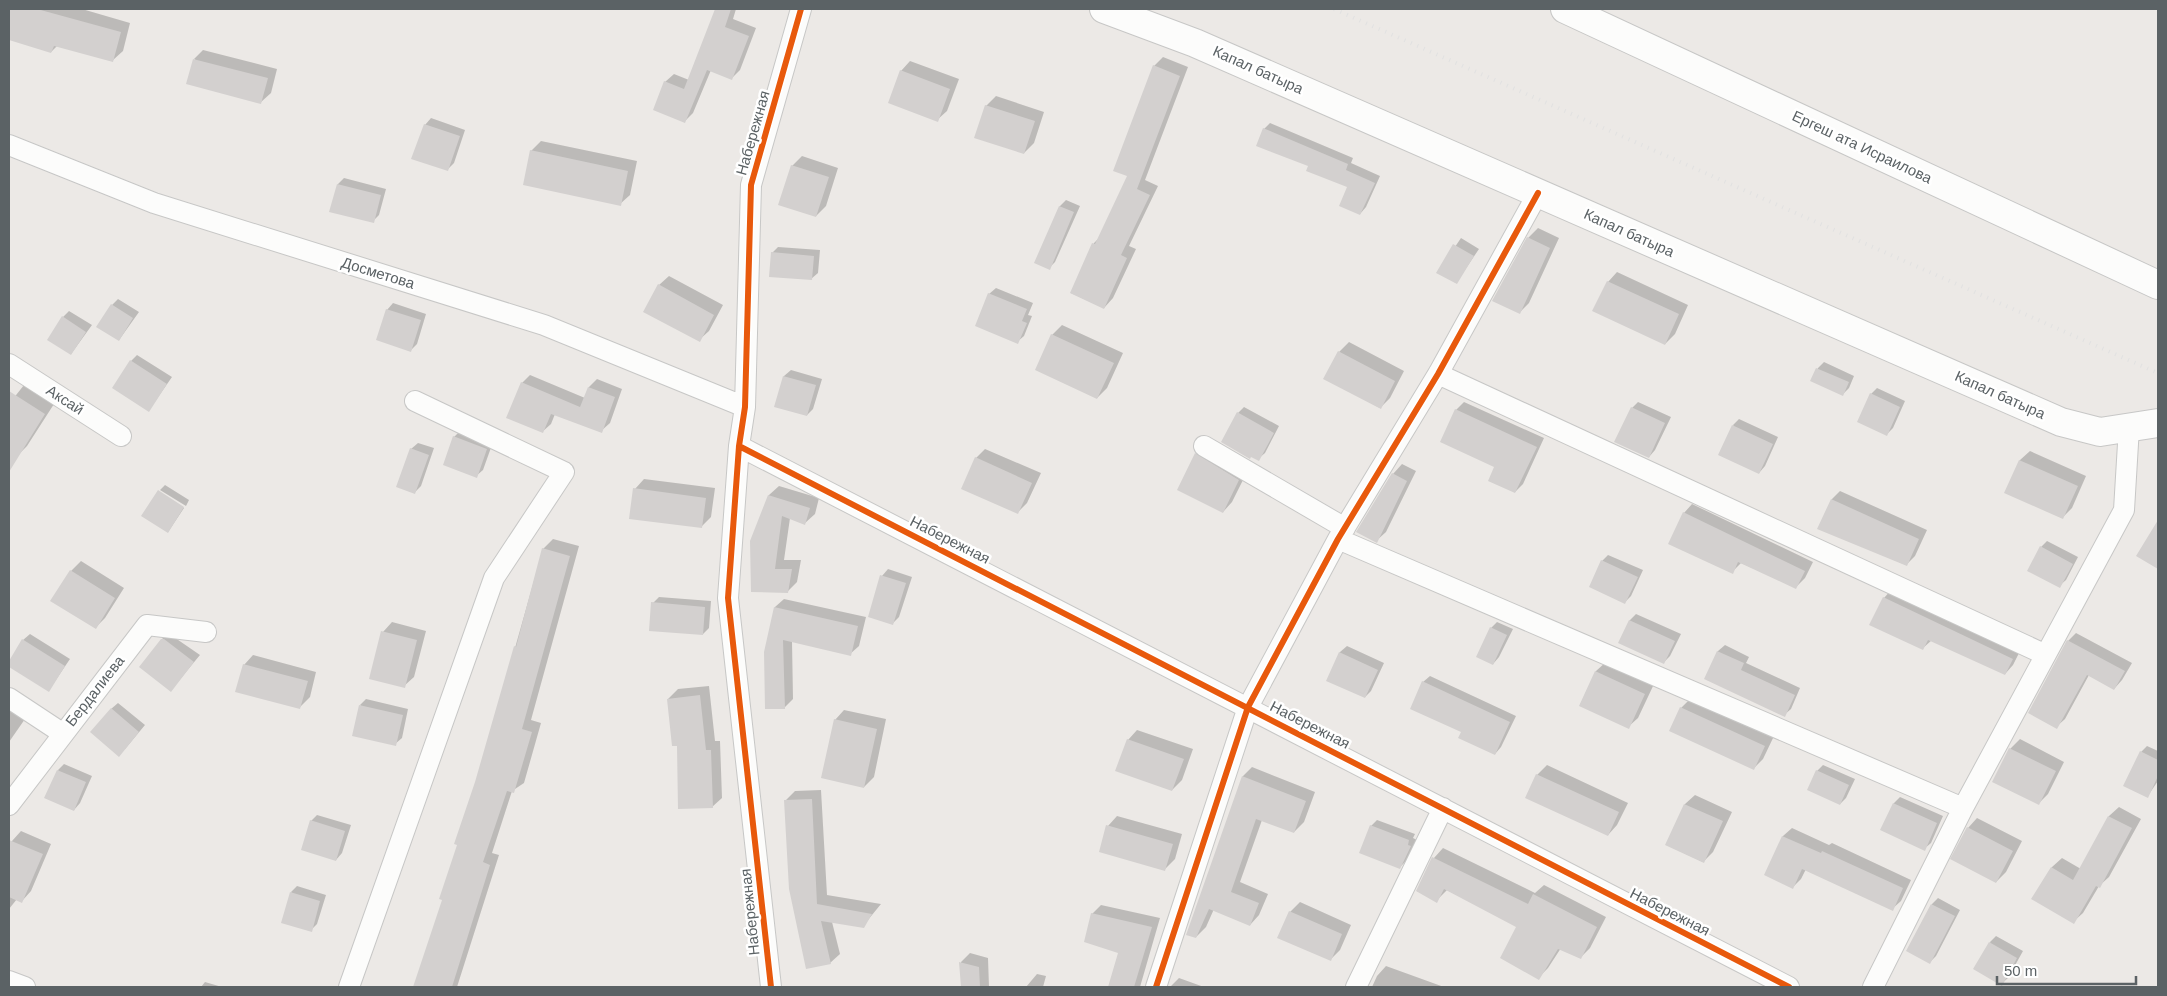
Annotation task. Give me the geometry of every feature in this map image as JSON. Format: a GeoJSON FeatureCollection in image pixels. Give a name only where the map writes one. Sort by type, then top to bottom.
{"type":"FeatureCollection","features":[{"type":"Feature","properties":{"kind":"main road","name":"Капал батыра"},"geometry":{"type":"LineString","coordinates":[[1104,9],[1195,43],[2061,422],[2100,432],[2158,423]]}},
{"type":"Feature","properties":{"kind":"main road","name":"Ергеш ата Исраилова"},"geometry":{"type":"LineString","coordinates":[[1565,9],[2158,285]]}},
{"type":"Feature","properties":{"kind":"street","name":"Набережная"},"geometry":{"type":"LineString","coordinates":[[771,987],[728,598],[739,446],[745,407],[751,185],[801,9]]}},
{"type":"Feature","properties":{"kind":"street","name":"Досметова"},"geometry":{"type":"LineString","coordinates":[[9,145],[154,203],[544,325],[745,407]]}},
{"type":"Feature","properties":{"kind":"street"},"geometry":{"type":"LineString","coordinates":[[1156,987],[1248,707],[1342,534],[1438,374],[1538,192]]}},
{"type":"Feature","properties":{"kind":"street","name":"Аксай"},"geometry":{"type":"LineString","coordinates":[[9,364],[122,436]]}},
{"type":"Feature","properties":{"kind":"street"},"geometry":{"type":"LineString","coordinates":[[1438,374],[2044,654]]}},
{"type":"Feature","properties":{"kind":"street"},"geometry":{"type":"LineString","coordinates":[[348,987],[494,578],[564,472],[415,401]]}},
{"type":"Feature","properties":{"kind":"street"},"geometry":{"type":"LineString","coordinates":[[1873,987],[1963,808],[2044,654],[2124,510],[2129,427]]}},
{"type":"Feature","properties":{"kind":"street","name":"Набережная"},"geometry":{"type":"LineString","coordinates":[[739,446],[1789,987]]}},
{"type":"Feature","properties":{"kind":"street"},"geometry":{"type":"LineString","coordinates":[[1204,446],[1342,534],[1963,808]]}},
{"type":"Feature","properties":{"kind":"street","name":"Бердалиева"},"geometry":{"type":"LineString","coordinates":[[9,805],[62,733],[147,625],[206,632]]}},
{"type":"Feature","properties":{"kind":"street"},"geometry":{"type":"LineString","coordinates":[[9,698],[62,733]]}},
{"type":"Feature","properties":{"kind":"street"},"geometry":{"type":"LineString","coordinates":[[1356,987],[1444,808]]}},
{"type":"Feature","properties":{"kind":"street"},"geometry":{"type":"LineString","coordinates":[[9,981],[25,987]]}},
{"type":"Feature","properties":{"kind":"building"},"geometry":{"type":"Polygon","coordinates":[[[9,9],[37,9],[121,32],[113,62],[54,46],[51,53],[9,40],[9,9]]]}},
{"type":"Feature","properties":{"kind":"building"},"geometry":{"type":"Polygon","coordinates":[[[715,9],[731,9],[725,27],[749,36],[732,80],[707,70],[685,123],[653,110],[664,81],[684,89],[715,9]]]}},
{"type":"Feature","properties":{"kind":"building"},"geometry":{"type":"Polygon","coordinates":[[[193,59],[268,78],[261,104],[186,84],[193,59]]]}},
{"type":"Feature","properties":{"kind":"building"},"geometry":{"type":"Polygon","coordinates":[[[1153,65],[1180,76],[1137,189],[1150,195],[1121,255],[1127,258],[1104,309],[1070,293],[1092,243],[1095,244],[1127,176],[1113,171],[1153,65]]]}},
{"type":"Feature","properties":{"kind":"building"},"geometry":{"type":"Polygon","coordinates":[[[900,70],[950,89],[938,122],[888,103],[900,70]]]}},
{"type":"Feature","properties":{"kind":"building"},"geometry":{"type":"Polygon","coordinates":[[[985,105],[1035,121],[1024,154],[974,138],[985,105]]]}},
{"type":"Feature","properties":{"kind":"building"},"geometry":{"type":"Polygon","coordinates":[[[424,124],[460,136],[448,171],[411,159],[424,124]]]}},
{"type":"Feature","properties":{"kind":"building"},"geometry":{"type":"Polygon","coordinates":[[[1263,128],[1348,164],[1346,170],[1375,183],[1360,215],[1339,206],[1347,187],[1306,171],[1308,166],[1256,146],[1263,128]]]}},
{"type":"Feature","properties":{"kind":"building"},"geometry":{"type":"Polygon","coordinates":[[[530,150],[628,171],[621,206],[523,185],[530,150]]]}},
{"type":"Feature","properties":{"kind":"building"},"geometry":{"type":"Polygon","coordinates":[[[791,165],[829,177],[816,217],[778,205],[791,165]]]}},
{"type":"Feature","properties":{"kind":"building"},"geometry":{"type":"Polygon","coordinates":[[[337,184],[381,195],[374,223],[329,212],[337,184]]]}},
{"type":"Feature","properties":{"kind":"building"},"geometry":{"type":"Polygon","coordinates":[[[1059,206],[1074,212],[1050,270],[1034,263],[1059,206]]]}},
{"type":"Feature","properties":{"kind":"building"},"geometry":{"type":"Polygon","coordinates":[[[1527,237],[1550,248],[1520,314],[1492,301],[1527,237]]]}},
{"type":"Feature","properties":{"kind":"building"},"geometry":{"type":"Polygon","coordinates":[[[1453,244],[1474,256],[1457,284],[1436,273],[1453,244]]]}},
{"type":"Feature","properties":{"kind":"building"},"geometry":{"type":"Polygon","coordinates":[[[771,252],[814,256],[812,280],[769,277],[771,252]]]}},
{"type":"Feature","properties":{"kind":"building"},"geometry":{"type":"Polygon","coordinates":[[[1607,281],[1679,314],[1665,345],[1592,311],[1607,281]]]}},
{"type":"Feature","properties":{"kind":"building"},"geometry":{"type":"Polygon","coordinates":[[[658,284],[714,315],[700,342],[643,312],[658,284]]]}},
{"type":"Feature","properties":{"kind":"building"},"geometry":{"type":"Polygon","coordinates":[[[988,293],[1027,309],[1022,321],[1027,323],[1018,344],[975,326],[988,293]]]}},
{"type":"Feature","properties":{"kind":"building"},"geometry":{"type":"Polygon","coordinates":[[[111,304],[133,318],[119,341],[96,327],[111,304]]]}},
{"type":"Feature","properties":{"kind":"building"},"geometry":{"type":"Polygon","coordinates":[[[386,309],[421,320],[411,352],[376,340],[386,309]]]}},
{"type":"Feature","properties":{"kind":"building"},"geometry":{"type":"Polygon","coordinates":[[[62,316],[86,332],[71,355],[47,340],[62,316]]]}},
{"type":"Feature","properties":{"kind":"building"},"geometry":{"type":"Polygon","coordinates":[[[1051,334],[1114,363],[1097,399],[1035,370],[1051,334]]]}},
{"type":"Feature","properties":{"kind":"building"},"geometry":{"type":"Polygon","coordinates":[[[1338,351],[1395,381],[1381,409],[1323,379],[1338,351]]]}},
{"type":"Feature","properties":{"kind":"building"},"geometry":{"type":"Polygon","coordinates":[[[130,360],[167,384],[149,412],[112,388],[130,360]]]}},
{"type":"Feature","properties":{"kind":"building"},"geometry":{"type":"Polygon","coordinates":[[[1816,368],[1849,382],[1843,396],[1810,381],[1816,368]]]}},
{"type":"Feature","properties":{"kind":"building"},"geometry":{"type":"Polygon","coordinates":[[[783,376],[816,385],[807,416],[774,407],[783,376]]]}},
{"type":"Feature","properties":{"kind":"building"},"geometry":{"type":"Polygon","coordinates":[[[521,382],[580,407],[588,387],[615,397],[602,433],[551,414],[543,433],[506,418],[521,382]]]}},
{"type":"Feature","properties":{"kind":"building"},"geometry":{"type":"Polygon","coordinates":[[[9,391],[45,414],[9,472],[9,391]]]}},
{"type":"Feature","properties":{"kind":"building"},"geometry":{"type":"Polygon","coordinates":[[[1870,393],[1900,407],[1887,436],[1857,422],[1870,393]]]}},
{"type":"Feature","properties":{"kind":"building"},"geometry":{"type":"Polygon","coordinates":[[[1631,407],[1665,423],[1649,458],[1614,442],[1631,407]]]}},
{"type":"Feature","properties":{"kind":"building"},"geometry":{"type":"Polygon","coordinates":[[[1455,409],[1537,447],[1515,493],[1488,481],[1494,467],[1440,442],[1455,409]]]}},
{"type":"Feature","properties":{"kind":"building"},"geometry":{"type":"Polygon","coordinates":[[[1237,412],[1274,433],[1259,461],[1251,457],[1250,459],[1221,442],[1237,412]]]}},
{"type":"Feature","properties":{"kind":"building"},"geometry":{"type":"Polygon","coordinates":[[[1732,425],[1773,444],[1759,474],[1718,455],[1732,425]]]}},
{"type":"Feature","properties":{"kind":"building"},"geometry":{"type":"Polygon","coordinates":[[[453,436],[487,449],[477,478],[443,465],[453,436]]]}},
{"type":"Feature","properties":{"kind":"building"},"geometry":{"type":"Polygon","coordinates":[[[410,448],[429,455],[415,494],[396,487],[410,448]]]}},
{"type":"Feature","properties":{"kind":"building"},"geometry":{"type":"Polygon","coordinates":[[[1195,453],[1239,480],[1223,513],[1177,490],[1195,453]]]}},
{"type":"Feature","properties":{"kind":"building"},"geometry":{"type":"Polygon","coordinates":[[[975,457],[1032,483],[1018,514],[961,489],[975,457]]]}},
{"type":"Feature","properties":{"kind":"building"},"geometry":{"type":"Polygon","coordinates":[[[2019,460],[2078,486],[2063,519],[2004,493],[2019,460]]]}},
{"type":"Feature","properties":{"kind":"building"},"geometry":{"type":"Polygon","coordinates":[[[1392,473],[1407,481],[1377,543],[1356,532],[1392,473]]]}},
{"type":"Feature","properties":{"kind":"building"},"geometry":{"type":"Polygon","coordinates":[[[633,488],[706,498],[702,528],[629,519],[633,488]]]}},
{"type":"Feature","properties":{"kind":"building"},"geometry":{"type":"Polygon","coordinates":[[[158,490],[184,507],[168,533],[141,516],[158,490]]]}},
{"type":"Feature","properties":{"kind":"building"},"geometry":{"type":"Polygon","coordinates":[[[768,495],[810,508],[805,525],[782,516],[775,569],[792,569],[788,593],[751,592],[750,541],[768,495]]]}},
{"type":"Feature","properties":{"kind":"building"},"geometry":{"type":"Polygon","coordinates":[[[1831,499],[1919,539],[1907,566],[1817,529],[1831,499]]]}},
{"type":"Feature","properties":{"kind":"building"},"geometry":{"type":"Polygon","coordinates":[[[1683,512],[1805,571],[1796,589],[1738,562],[1733,574],[1668,544],[1683,512]]]}},
{"type":"Feature","properties":{"kind":"building"},"geometry":{"type":"Polygon","coordinates":[[[2158,520],[2158,569],[2136,556],[2158,520]]]}},
{"type":"Feature","properties":{"kind":"building"},"geometry":{"type":"Polygon","coordinates":[[[2040,546],[2073,564],[2060,588],[2027,571],[2040,546]]]}},
{"type":"Feature","properties":{"kind":"building"},"geometry":{"type":"Polygon","coordinates":[[[542,548],[570,556],[522,729],[532,732],[514,793],[507,791],[483,862],[490,865],[452,987],[413,987],[442,900],[439,899],[457,845],[454,844],[475,782],[514,646],[516,647],[542,548]]]}},
{"type":"Feature","properties":{"kind":"building"},"geometry":{"type":"Polygon","coordinates":[[[1601,560],[1638,577],[1625,604],[1589,587],[1601,560]]]}},
{"type":"Feature","properties":{"kind":"building"},"geometry":{"type":"Polygon","coordinates":[[[70,570],[115,598],[96,629],[50,601],[70,570]]]}},
{"type":"Feature","properties":{"kind":"building"},"geometry":{"type":"Polygon","coordinates":[[[880,575],[906,583],[893,625],[868,617],[880,575]]]}},
{"type":"Feature","properties":{"kind":"building"},"geometry":{"type":"Polygon","coordinates":[[[1883,597],[2013,659],[2005,675],[1928,640],[1923,650],[1869,625],[1883,597]]]}},
{"type":"Feature","properties":{"kind":"building"},"geometry":{"type":"Polygon","coordinates":[[[651,602],[705,607],[703,635],[649,631],[651,602]]]}},
{"type":"Feature","properties":{"kind":"building"},"geometry":{"type":"Polygon","coordinates":[[[774,607],[858,626],[851,656],[783,640],[785,709],[765,709],[764,652],[774,607]]]}},
{"type":"Feature","properties":{"kind":"building"},"geometry":{"type":"Polygon","coordinates":[[[1629,620],[1675,641],[1664,664],[1618,643],[1629,620]]]}},
{"type":"Feature","properties":{"kind":"building"},"geometry":{"type":"Polygon","coordinates":[[[1490,627],[1507,635],[1493,665],[1476,657],[1490,627]]]}},
{"type":"Feature","properties":{"kind":"building"},"geometry":{"type":"Polygon","coordinates":[[[381,631],[417,640],[405,688],[369,679],[381,631]]]}},
{"type":"Feature","properties":{"kind":"building"},"geometry":{"type":"Polygon","coordinates":[[[22,639],[65,666],[49,692],[9,667],[9,661],[22,639]]]}},
{"type":"Feature","properties":{"kind":"building"},"geometry":{"type":"Polygon","coordinates":[[[161,639],[164,639],[194,662],[171,692],[139,667],[161,639]]]}},
{"type":"Feature","properties":{"kind":"building"},"geometry":{"type":"Polygon","coordinates":[[[2067,640],[2125,671],[2114,690],[2087,675],[2057,729],[2028,713],[2067,640]]]}},
{"type":"Feature","properties":{"kind":"building"},"geometry":{"type":"Polygon","coordinates":[[[1717,651],[1744,663],[1741,670],[1795,695],[1785,717],[1704,679],[1717,651]]]}},
{"type":"Feature","properties":{"kind":"building"},"geometry":{"type":"Polygon","coordinates":[[[1339,652],[1378,670],[1365,698],[1326,681],[1339,652]]]}},
{"type":"Feature","properties":{"kind":"building"},"geometry":{"type":"Polygon","coordinates":[[[243,664],[308,681],[300,709],[235,692],[243,664]]]}},
{"type":"Feature","properties":{"kind":"building"},"geometry":{"type":"Polygon","coordinates":[[[1595,671],[1645,694],[1629,729],[1579,706],[1595,671]]]}},
{"type":"Feature","properties":{"kind":"building"},"geometry":{"type":"Polygon","coordinates":[[[1422,681],[1510,722],[1495,755],[1458,738],[1461,732],[1410,709],[1422,681]]]}},
{"type":"Feature","properties":{"kind":"building"},"geometry":{"type":"Polygon","coordinates":[[[700,695],[706,750],[711,750],[713,808],[678,809],[677,746],[672,746],[667,699],[700,695]]]}},
{"type":"Feature","properties":{"kind":"building"},"geometry":{"type":"Polygon","coordinates":[[[359,705],[403,715],[396,746],[352,736],[359,705]]]}},
{"type":"Feature","properties":{"kind":"building"},"geometry":{"type":"Polygon","coordinates":[[[1680,707],[1765,746],[1754,770],[1669,731],[1680,707]]]}},
{"type":"Feature","properties":{"kind":"building"},"geometry":{"type":"Polygon","coordinates":[[[111,708],[139,732],[119,757],[90,732],[111,708]]]}},
{"type":"Feature","properties":{"kind":"building"},"geometry":{"type":"Polygon","coordinates":[[[834,719],[877,729],[864,788],[821,778],[834,719]]]}},
{"type":"Feature","properties":{"kind":"building"},"geometry":{"type":"Polygon","coordinates":[[[1127,739],[1184,759],[1172,791],[1115,771],[1127,739]]]}},
{"type":"Feature","properties":{"kind":"building"},"geometry":{"type":"Polygon","coordinates":[[[2009,748],[2056,771],[2039,805],[1992,782],[2009,748]]]}},
{"type":"Feature","properties":{"kind":"building"},"geometry":{"type":"Polygon","coordinates":[[[2140,751],[2158,760],[2158,776],[2148,798],[2123,786],[2140,751]]]}},
{"type":"Feature","properties":{"kind":"building"},"geometry":{"type":"Polygon","coordinates":[[[57,770],[86,782],[74,811],[44,798],[57,770]]]}},
{"type":"Feature","properties":{"kind":"building"},"geometry":{"type":"Polygon","coordinates":[[[1816,770],[1849,785],[1840,805],[1807,790],[1816,770]]]}},
{"type":"Feature","properties":{"kind":"building"},"geometry":{"type":"Polygon","coordinates":[[[1536,774],[1619,812],[1608,836],[1525,798],[1536,774]]]}},
{"type":"Feature","properties":{"kind":"building"},"geometry":{"type":"Polygon","coordinates":[[[1242,776],[1306,801],[1294,833],[1256,819],[1231,892],[1259,903],[1250,926],[1209,909],[1196,938],[1186,935],[1242,776]]]}},
{"type":"Feature","properties":{"kind":"building"},"geometry":{"type":"Polygon","coordinates":[[[812,799],[817,904],[872,914],[864,928],[821,921],[831,964],[806,969],[789,889],[784,800],[812,799]]]}},
{"type":"Feature","properties":{"kind":"building"},"geometry":{"type":"Polygon","coordinates":[[[1893,803],[1937,823],[1925,851],[1880,830],[1893,803]]]}},
{"type":"Feature","properties":{"kind":"building"},"geometry":{"type":"Polygon","coordinates":[[[1684,804],[1723,821],[1704,863],[1665,845],[1684,804]]]}},
{"type":"Feature","properties":{"kind":"building"},"geometry":{"type":"Polygon","coordinates":[[[2108,816],[2132,828],[2100,888],[2096,886],[2074,924],[2031,899],[2051,867],[2073,880],[2108,816]]]}},
{"type":"Feature","properties":{"kind":"building"},"geometry":{"type":"Polygon","coordinates":[[[310,820],[345,831],[336,861],[301,850],[310,820]]]}},
{"type":"Feature","properties":{"kind":"building"},"geometry":{"type":"Polygon","coordinates":[[[1106,825],[1173,844],[1165,871],[1099,852],[1106,825]]]}},
{"type":"Feature","properties":{"kind":"building"},"geometry":{"type":"Polygon","coordinates":[[[1370,825],[1409,840],[1408,845],[1411,846],[1400,869],[1359,853],[1370,825]]]}},
{"type":"Feature","properties":{"kind":"building"},"geometry":{"type":"Polygon","coordinates":[[[1967,827],[2013,851],[1996,883],[1950,859],[1967,827]]]}},
{"type":"Feature","properties":{"kind":"building"},"geometry":{"type":"Polygon","coordinates":[[[1782,836],[1821,853],[1822,851],[1903,888],[1893,911],[1802,869],[1793,889],[1764,875],[1782,836]]]}},
{"type":"Feature","properties":{"kind":"building"},"geometry":{"type":"Polygon","coordinates":[[[9,840],[43,854],[22,903],[9,897],[9,840]]]}},
{"type":"Feature","properties":{"kind":"building"},"geometry":{"type":"Polygon","coordinates":[[[1432,857],[1528,904],[1533,894],[1597,927],[1581,959],[1558,949],[1539,980],[1500,958],[1516,927],[1444,889],[1437,903],[1416,891],[1432,857]]]}},
{"type":"Feature","properties":{"kind":"building"},"geometry":{"type":"Polygon","coordinates":[[[290,892],[320,901],[312,932],[281,923],[290,892]]]}},
{"type":"Feature","properties":{"kind":"building"},"geometry":{"type":"Polygon","coordinates":[[[1931,904],[1955,916],[1930,964],[1906,951],[1931,904]]]}},
{"type":"Feature","properties":{"kind":"building"},"geometry":{"type":"Polygon","coordinates":[[[1289,911],[1342,934],[1331,961],[1277,938],[1289,911]]]}},
{"type":"Feature","properties":{"kind":"building"},"geometry":{"type":"Polygon","coordinates":[[[1091,913],[1152,927],[1134,987],[1108,987],[1118,953],[1084,942],[1091,913]]]}},
{"type":"Feature","properties":{"kind":"building"},"geometry":{"type":"Polygon","coordinates":[[[1989,942],[2017,958],[2002,986],[1973,969],[1989,942]]]}},
{"type":"Feature","properties":{"kind":"building"},"geometry":{"type":"Polygon","coordinates":[[[959,962],[979,967],[980,987],[961,987],[959,962]]]}},
{"type":"Feature","properties":{"kind":"railway"},"geometry":{"type":"LineString","coordinates":[[1334,9],[2158,373]]}},
{"type":"Feature","properties":{"kind":"cycle path"},"geometry":{"type":"LineString","coordinates":[[771,987],[728,598],[739,446],[745,407],[751,185],[801,9]]}},
{"type":"Feature","properties":{"kind":"cycle path"},"geometry":{"type":"LineString","coordinates":[[1156,987],[1248,707],[1338,539],[1438,374],[1538,193]]}},
{"type":"Feature","properties":{"kind":"cycle path"},"geometry":{"type":"LineString","coordinates":[[739,446],[1789,987]]}}]}
